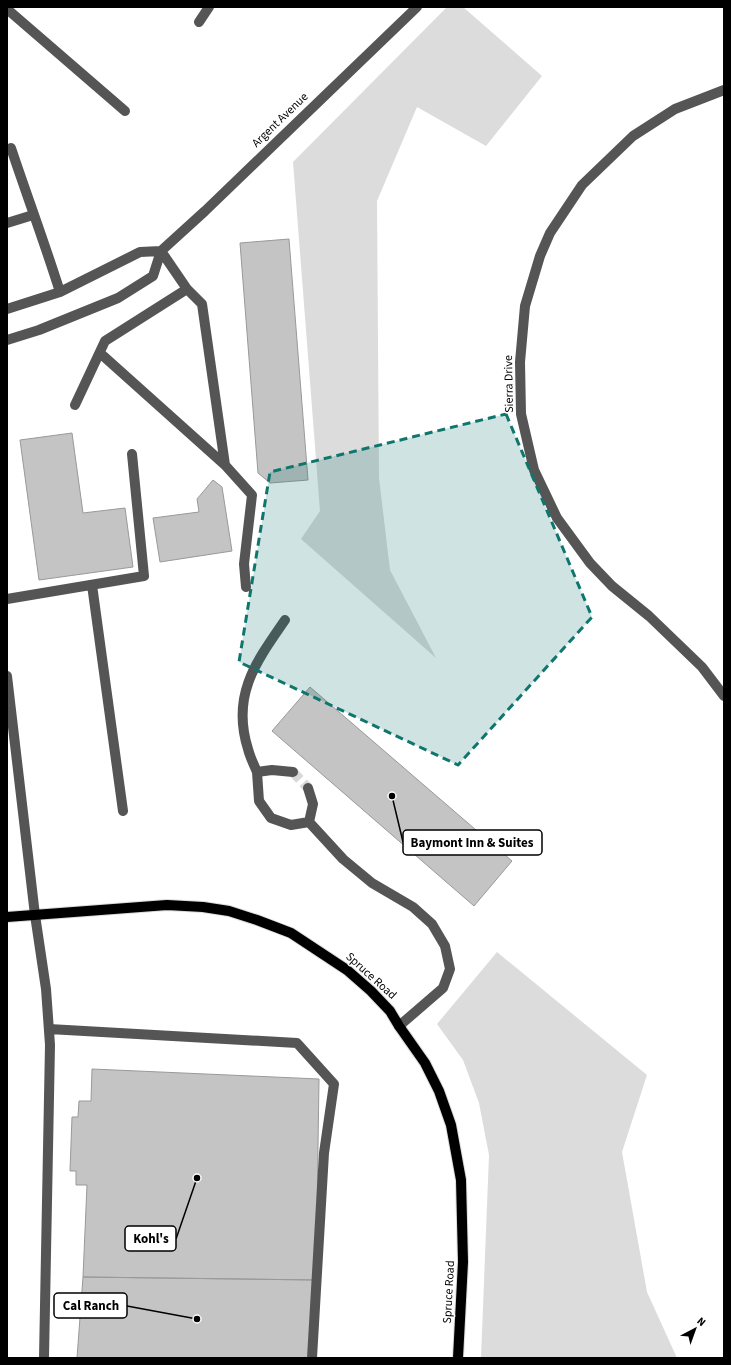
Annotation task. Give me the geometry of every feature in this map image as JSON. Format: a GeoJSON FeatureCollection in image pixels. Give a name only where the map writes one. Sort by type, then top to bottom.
{"type":"FeatureCollection","features":[{"type":"Feature","properties":{"kind":"main road","name":"Spruce Road"},"geometry":{"type":"LineString","coordinates":[[7,917],[167,905],[203,907],[223,910],[257,920],[291,933],[347,970],[371,991],[390,1011],[425,1063],[439,1091],[451,1126],[461,1180],[464,1262],[458,1358]]}},
{"type":"Feature","properties":{"kind":"street"},"geometry":{"type":"LineString","coordinates":[[199,22],[209,7]]}},
{"type":"Feature","properties":{"kind":"street","name":"Argent Avenue"},"geometry":{"type":"LineString","coordinates":[[7,340],[39,330],[118,298],[153,276],[161,251],[205,211],[417,7]]}},
{"type":"Feature","properties":{"kind":"street"},"geometry":{"type":"LineString","coordinates":[[7,10],[125,111]]}},
{"type":"Feature","properties":{"kind":"street","name":"Sierra Drive"},"geometry":{"type":"LineString","coordinates":[[724,90],[675,109],[633,136],[582,185],[550,233],[540,256],[526,306],[520,362],[521,414],[534,470],[557,518],[590,563],[612,586],[649,616],[702,667],[724,696]]}},
{"type":"Feature","properties":{"kind":"street"},"geometry":{"type":"LineString","coordinates":[[11,148],[33,215],[49,255],[60,292]]}},
{"type":"Feature","properties":{"kind":"street"},"geometry":{"type":"LineString","coordinates":[[7,223],[33,215]]}},
{"type":"Feature","properties":{"kind":"street"},"geometry":{"type":"LineString","coordinates":[[7,309],[60,292],[140,252],[161,251],[187,288],[202,304],[225,465]]}},
{"type":"Feature","properties":{"kind":"street"},"geometry":{"type":"LineString","coordinates":[[75,406],[100,353],[104,341],[187,288]]}},
{"type":"Feature","properties":{"kind":"street"},"geometry":{"type":"LineString","coordinates":[[100,353],[225,465],[252,495],[244,564],[246,586]]}},
{"type":"Feature","properties":{"kind":"street"},"geometry":{"type":"LineString","coordinates":[[7,599],[144,576],[132,454]]}},
{"type":"Feature","properties":{"kind":"street"},"geometry":{"type":"LineString","coordinates":[[92,585],[123,811]]}},
{"type":"Feature","properties":{"kind":"street"},"geometry":{"type":"LineString","coordinates":[[285,620],[253,669],[243,697],[242,725],[248,749],[257,772],[258,801],[271,818],[291,825],[309,822]]}},
{"type":"Feature","properties":{"kind":"street"},"geometry":{"type":"LineString","coordinates":[[7,676],[9,711],[46,989],[50,1045],[44,1358]]}},
{"type":"Feature","properties":{"kind":"street"},"geometry":{"type":"LineString","coordinates":[[257,772],[272,770],[292,772]]}},
{"type":"Feature","properties":{"kind":"street"},"geometry":{"type":"LineString","coordinates":[[308,788],[313,804],[309,822]]}},
{"type":"Feature","properties":{"kind":"street"},"geometry":{"type":"LineString","coordinates":[[309,822],[349,863],[372,883],[413,907],[432,924],[445,946],[450,969],[443,988],[399,1026]]}},
{"type":"Feature","properties":{"kind":"street"},"geometry":{"type":"LineString","coordinates":[[49,1029],[297,1043],[334,1084],[324,1153],[312,1358]]}},
{"type":"Feature","properties":{"kind":"highlighted area"},"geometry":{"type":"Polygon","coordinates":[[[506,414],[592,617],[458,765],[239,662],[270,472],[506,414]]]}},
{"type":"Feature","properties":{"kind":"shaded area"},"geometry":{"type":"Polygon","coordinates":[[[447,7],[463,7],[542,76],[486,146],[417,107],[377,201],[379,478],[390,570],[436,658],[301,539],[320,511],[293,162],[447,7]]]}},
{"type":"Feature","properties":{"kind":"shaded area"},"geometry":{"type":"Polygon","coordinates":[[[497,952],[647,1075],[622,1152],[647,1292],[677,1358],[481,1358],[489,1155],[479,1103],[463,1060],[437,1024],[497,952]]]}},
{"type":"Feature","properties":{"kind":"building"},"geometry":{"type":"Polygon","coordinates":[[[289,239],[308,480],[270,483],[258,473],[240,243],[289,239]]]}},
{"type":"Feature","properties":{"kind":"building"},"geometry":{"type":"Polygon","coordinates":[[[72,433],[83,513],[125,508],[133,567],[39,580],[20,440],[72,433]]]}},
{"type":"Feature","properties":{"kind":"building"},"geometry":{"type":"Polygon","coordinates":[[[213,480],[222,487],[232,551],[160,562],[153,518],[199,512],[197,499],[213,480]]]}},
{"type":"Feature","properties":{"kind":"building"},"geometry":{"type":"Polygon","coordinates":[[[310,687],[512,861],[474,906],[272,731],[310,687]]]}},
{"type":"Feature","properties":{"kind":"building"},"geometry":{"type":"Polygon","coordinates":[[[92,1069],[319,1079],[316,1280],[83,1277],[87,1185],[76,1185],[76,1171],[70,1171],[72,1117],[78,1117],[79,1101],[91,1101],[92,1069]]]}},
{"type":"Feature","properties":{"kind":"building"},"geometry":{"type":"Polygon","coordinates":[[[83,1277],[316,1280],[309,1358],[77,1358],[83,1277]]]}},
{"type":"Feature","properties":{"kind":"tunnel"},"geometry":{"type":"LineString","coordinates":[[293,772],[308,788]]}},
{"type":"Feature","properties":{"kind":"place","name":"Baymont Inn & Suites"},"geometry":{"type":"Point","coordinates":[392,796]}},
{"type":"Feature","properties":{"kind":"place","name":"Kohl's"},"geometry":{"type":"Point","coordinates":[197,1178]}},
{"type":"Feature","properties":{"kind":"place","name":"Cal Ranch"},"geometry":{"type":"Point","coordinates":[197,1319]}}]}
